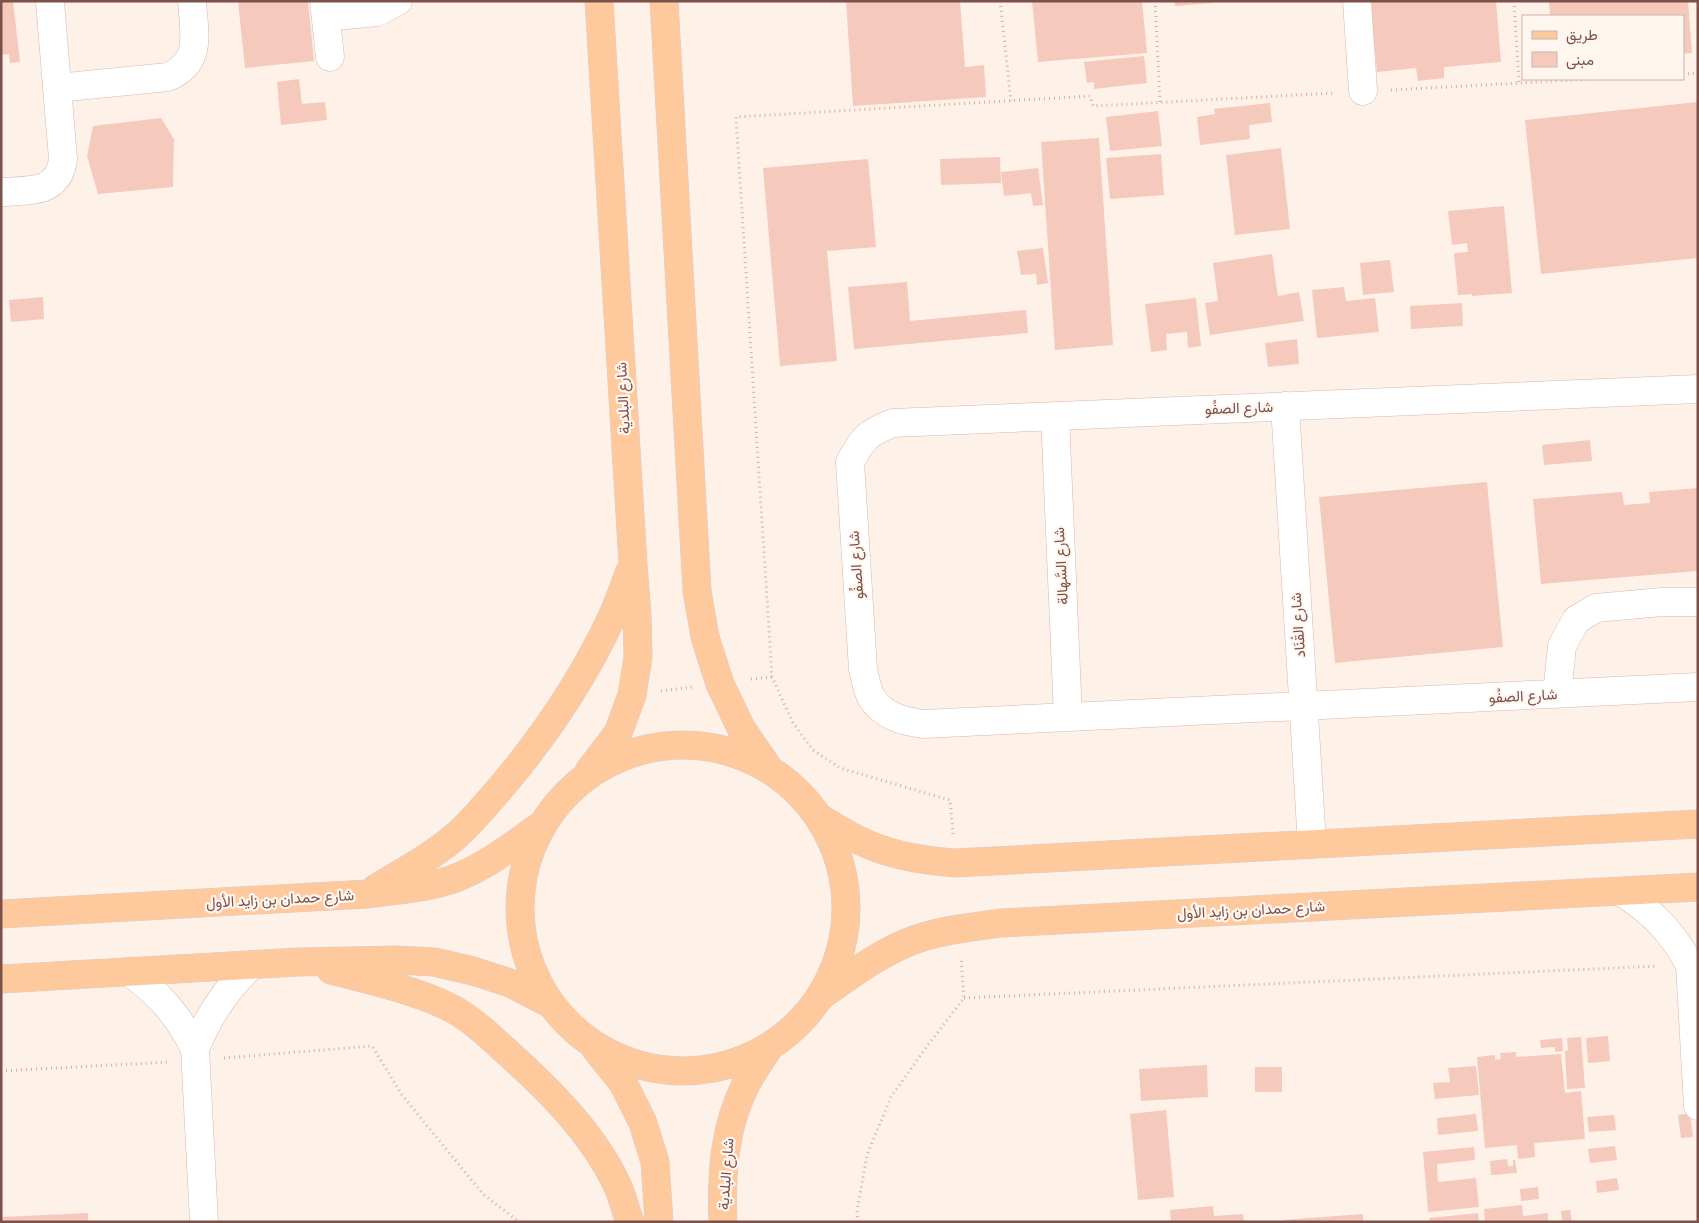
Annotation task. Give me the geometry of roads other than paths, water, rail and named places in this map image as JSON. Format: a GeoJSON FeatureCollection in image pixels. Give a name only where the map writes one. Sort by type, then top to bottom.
{"type":"FeatureCollection","features":[{"type":"Feature","properties":{"kind":"main road","name":"شارع البلدية"},"geometry":{"type":"LineString","coordinates":[[582,780],[618,733],[632,695],[638,657],[637,614],[599,1]]}},
{"type":"Feature","properties":{"kind":"main road"},"geometry":{"type":"LineString","coordinates":[[664,1],[697,591],[705,637],[720,684],[741,728],[769,769],[796,791],[819,817],[836,851],[845,887],[846,925],[838,962],[821,996],[798,1024],[770,1046],[727,1065],[680,1071],[633,1064],[591,1043],[568,1025],[549,1003],[531,970],[521,934],[519,896],[526,860],[542,825],[559,801],[582,780],[625,756],[673,746],[723,750],[769,769]]}},
{"type":"Feature","properties":{"kind":"main road"},"geometry":{"type":"LineString","coordinates":[[367,894],[435,852],[456,836],[474,819],[520,765],[566,701],[593,655],[614,615],[633,564]]}},
{"type":"Feature","properties":{"kind":"main road"},"geometry":{"type":"LineString","coordinates":[[819,817],[850,836],[885,851],[921,860],[955,863],[1698,824]]}},
{"type":"Feature","properties":{"kind":"main road","name":"شارع حمدان بن زايد الأول"},"geometry":{"type":"LineString","coordinates":[[1,914],[367,894],[406,890],[440,883],[472,871],[502,854],[542,825]]}},
{"type":"Feature","properties":{"kind":"main road","name":"شارع حمدان بن زايد الأول"},"geometry":{"type":"LineString","coordinates":[[821,996],[874,960],[914,940],[959,928],[1001,923],[1698,887]]}},
{"type":"Feature","properties":{"kind":"main road"},"geometry":{"type":"LineString","coordinates":[[1,979],[298,962],[396,960],[434,962],[473,971],[510,983],[549,1003]]}},
{"type":"Feature","properties":{"kind":"main road"},"geometry":{"type":"LineString","coordinates":[[298,962],[397,988],[447,1006],[481,1028],[532,1074],[560,1104],[601,1156],[619,1190],[630,1222]]}},
{"type":"Feature","properties":{"kind":"main road"},"geometry":{"type":"LineString","coordinates":[[591,1043],[622,1083],[643,1123],[655,1162],[660,1222]]}},
{"type":"Feature","properties":{"kind":"main road","name":"شارع البلدية"},"geometry":{"type":"LineString","coordinates":[[723,1222],[722,1191],[726,1141],[734,1114],[747,1082],[770,1046]]}},
{"type":"Feature","properties":{"kind":"street"},"geometry":{"type":"LineString","coordinates":[[57,88],[168,77],[179,72],[188,64],[193,56],[192,1]]}},
{"type":"Feature","properties":{"kind":"street"},"geometry":{"type":"LineString","coordinates":[[330,58],[325,9],[376,12],[398,1]]}},
{"type":"Feature","properties":{"kind":"street"},"geometry":{"type":"LineString","coordinates":[[1357,1],[1363,91]]}},
{"type":"Feature","properties":{"kind":"street"},"geometry":{"type":"LineString","coordinates":[[1,192],[42,189],[52,183],[59,175],[63,159],[50,2]]}},
{"type":"Feature","properties":{"kind":"street","name":"شارع الصفُو"},"geometry":{"type":"LineString","coordinates":[[1698,388],[893,423],[874,431],[859,444],[850,462],[863,670],[871,696],[886,712],[904,721],[923,724],[1698,687]]}},
{"type":"Feature","properties":{"kind":"street","name":"شارع القْنَاد"},"geometry":{"type":"LineString","coordinates":[[1285,406],[1312,844]]}},
{"type":"Feature","properties":{"kind":"street","name":"شارع السَّهالة"},"geometry":{"type":"LineString","coordinates":[[1055,416],[1068,717]]}},
{"type":"Feature","properties":{"kind":"street"},"geometry":{"type":"LineString","coordinates":[[1557,694],[1562,646],[1576,620],[1596,608],[1662,602],[1698,602]]}},
{"type":"Feature","properties":{"kind":"street"},"geometry":{"type":"LineString","coordinates":[[1621,892],[1649,911],[1668,930],[1680,947],[1694,958],[1698,1106]]}},
{"type":"Feature","properties":{"kind":"street"},"geometry":{"type":"LineString","coordinates":[[204,1222],[196,1055],[212,1012],[224,994],[252,965]]}},
{"type":"Feature","properties":{"kind":"street"},"geometry":{"type":"LineString","coordinates":[[129,972],[146,984],[175,1013],[196,1055]]}}]}
